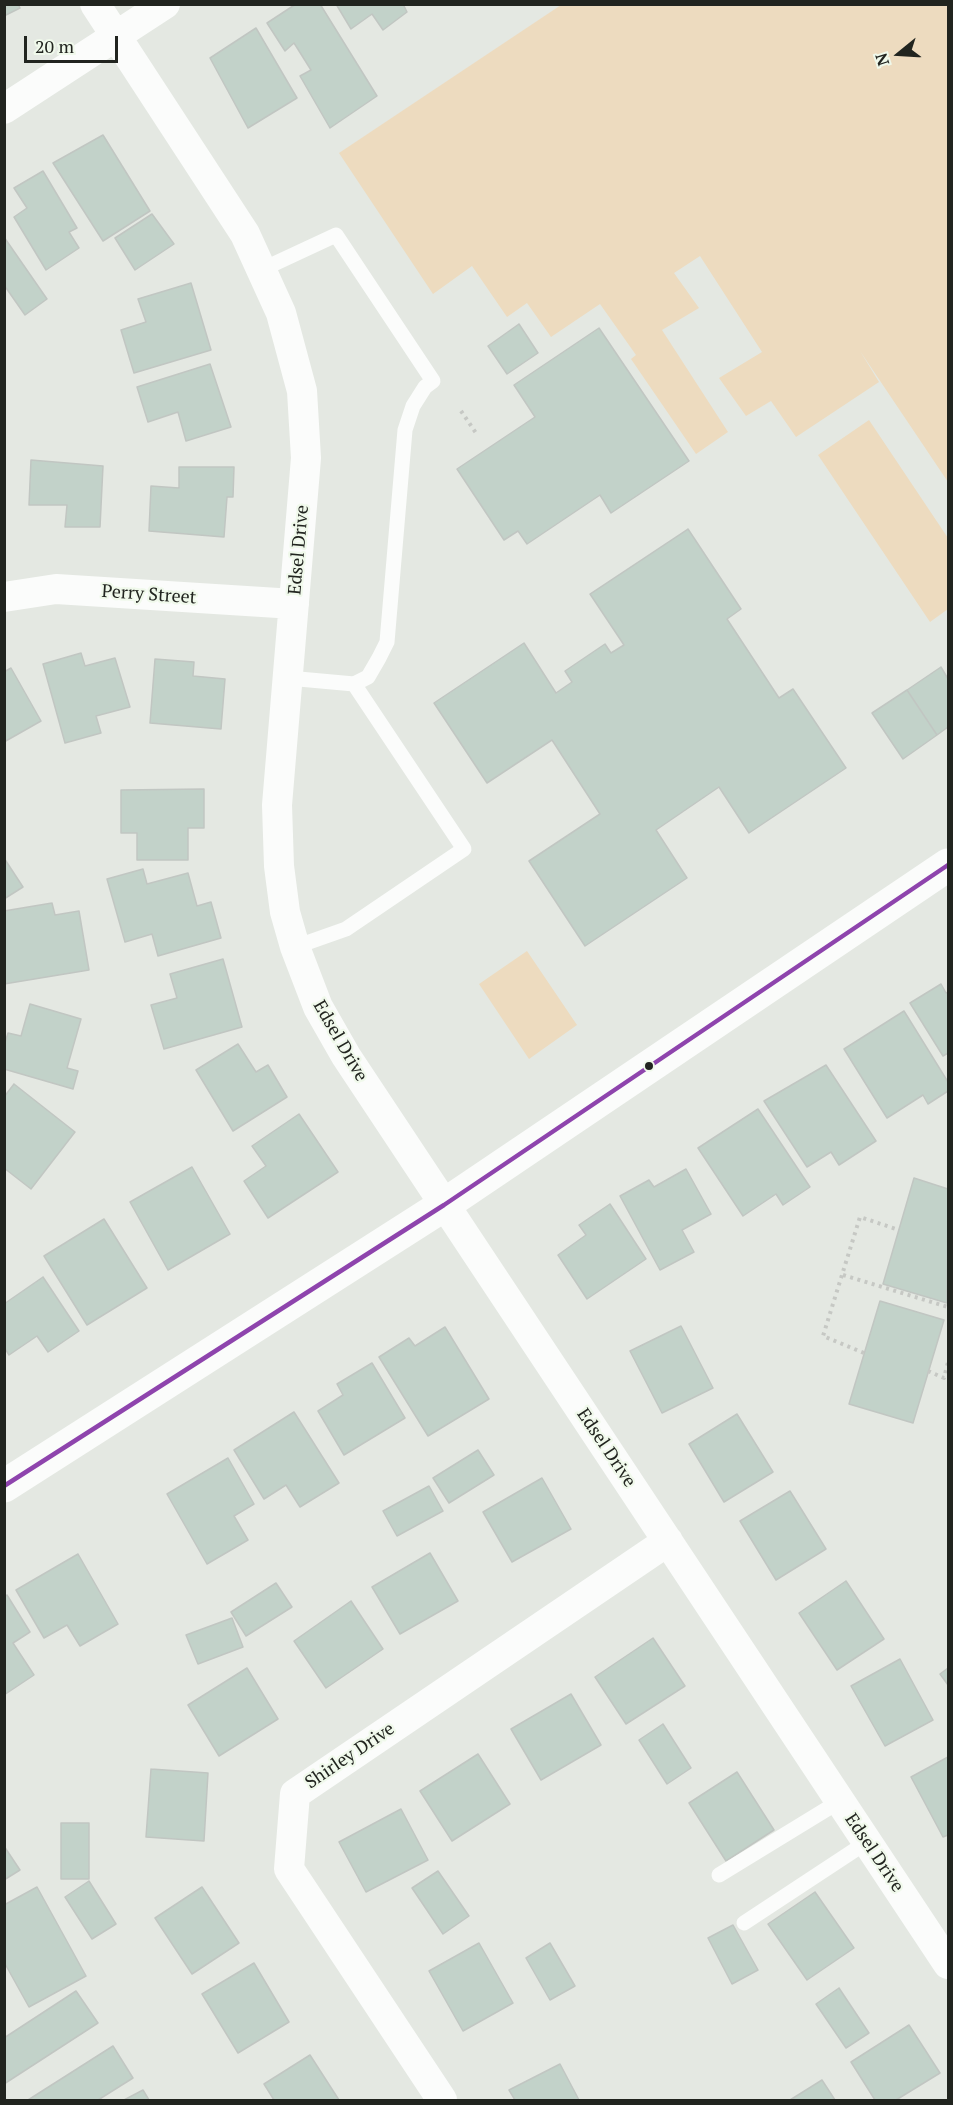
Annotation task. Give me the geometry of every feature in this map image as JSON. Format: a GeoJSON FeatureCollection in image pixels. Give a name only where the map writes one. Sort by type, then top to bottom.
{"type":"FeatureCollection","features":[{"type":"Feature","properties":{"kind":"main road"},"geometry":{"type":"LineString","coordinates":[[4,1486],[444,1205],[948,865]]}},
{"type":"Feature","properties":{"kind":"street","name":"Edsel Drive"},"geometry":{"type":"LineString","coordinates":[[95,4],[245,234],[263,269],[281,313],[302,391],[306,458],[277,805],[279,866],[285,912],[295,947],[318,1006],[346,1056],[948,1964]]}},
{"type":"Feature","properties":{"kind":"street"},"geometry":{"type":"LineString","coordinates":[[4,109],[165,4]]}},
{"type":"Feature","properties":{"kind":"street","name":"Perry Street"},"geometry":{"type":"LineString","coordinates":[[4,597],[56,589],[294,604]]}},
{"type":"Feature","properties":{"kind":"street","name":"Shirley Drive"},"geometry":{"type":"LineString","coordinates":[[442,2100],[289,1869],[295,1794],[668,1541]]}},
{"type":"Feature","properties":{"kind":"lane"},"geometry":{"type":"LineString","coordinates":[[263,269],[336,235],[433,381],[425,387],[413,406],[405,430],[387,642],[368,676],[354,684],[288,678]]}},
{"type":"Feature","properties":{"kind":"lane"},"geometry":{"type":"LineString","coordinates":[[295,947],[346,929],[464,849],[354,684]]}},
{"type":"Feature","properties":{"kind":"lane"},"geometry":{"type":"LineString","coordinates":[[719,1875],[840,1801]]}},
{"type":"Feature","properties":{"kind":"lane"},"geometry":{"type":"LineString","coordinates":[[744,1923],[867,1842]]}},
{"type":"Feature","properties":{"kind":"path"},"geometry":{"type":"LineString","coordinates":[[461,411],[476,433]]}},
{"type":"Feature","properties":{"kind":"path"},"geometry":{"type":"LineString","coordinates":[[864,1353],[824,1336],[860,1217],[899,1230]]}},
{"type":"Feature","properties":{"kind":"path"},"geometry":{"type":"LineString","coordinates":[[843,1275],[948,1307]]}},
{"type":"Feature","properties":{"kind":"path"},"geometry":{"type":"LineString","coordinates":[[928,1371],[944,1378],[948,1362]]}},
{"type":"Feature","properties":{"kind":"shaded area"},"geometry":{"type":"Polygon","coordinates":[[[561,5],[948,5],[948,482],[860,351],[879,382],[796,437],[771,401],[746,416],[719,378],[762,352],[700,256],[674,273],[699,308],[662,330],[728,432],[696,454],[631,359],[636,355],[600,304],[551,337],[527,303],[507,317],[472,266],[433,294],[339,153],[561,5]]]}},
{"type":"Feature","properties":{"kind":"shaded area"},"geometry":{"type":"Polygon","coordinates":[[[869,420],[948,538],[948,609],[930,622],[818,455],[869,420]]]}},
{"type":"Feature","properties":{"kind":"shaded area"},"geometry":{"type":"Polygon","coordinates":[[[527,951],[577,1025],[529,1059],[479,984],[527,951]]]}},
{"type":"Feature","properties":{"kind":"building"},"geometry":{"type":"Polygon","coordinates":[[[4,4],[18,4],[20,8],[4,16],[4,4]]]}},
{"type":"Feature","properties":{"kind":"building"},"geometry":{"type":"Polygon","coordinates":[[[296,4],[320,4],[377,96],[330,128],[300,76],[311,70],[294,43],[285,51],[267,23],[296,4]]]}},
{"type":"Feature","properties":{"kind":"building"},"geometry":{"type":"Polygon","coordinates":[[[336,4],[403,4],[407,12],[383,30],[372,14],[351,29],[336,4]]]}},
{"type":"Feature","properties":{"kind":"building"},"geometry":{"type":"Polygon","coordinates":[[[256,28],[297,98],[248,128],[210,58],[256,28]]]}},
{"type":"Feature","properties":{"kind":"building"},"geometry":{"type":"Polygon","coordinates":[[[103,135],[150,211],[103,241],[53,163],[103,135]]]}},
{"type":"Feature","properties":{"kind":"building"},"geometry":{"type":"Polygon","coordinates":[[[43,171],[77,228],[69,232],[79,248],[46,270],[14,217],[27,208],[14,188],[43,171]]]}},
{"type":"Feature","properties":{"kind":"building"},"geometry":{"type":"Polygon","coordinates":[[[152,214],[174,244],[135,270],[115,238],[152,214]]]}},
{"type":"Feature","properties":{"kind":"building"},"geometry":{"type":"Polygon","coordinates":[[[4,237],[47,299],[25,315],[4,285],[4,237]]]}},
{"type":"Feature","properties":{"kind":"building"},"geometry":{"type":"Polygon","coordinates":[[[191,283],[211,350],[134,373],[121,330],[146,322],[138,299],[191,283]]]}},
{"type":"Feature","properties":{"kind":"building"},"geometry":{"type":"Polygon","coordinates":[[[519,324],[538,353],[507,374],[488,346],[519,324]]]}},
{"type":"Feature","properties":{"kind":"building"},"geometry":{"type":"Polygon","coordinates":[[[599,328],[689,461],[611,513],[600,495],[527,544],[518,531],[504,540],[457,469],[535,417],[514,385],[599,328]]]}},
{"type":"Feature","properties":{"kind":"building"},"geometry":{"type":"Polygon","coordinates":[[[210,364],[231,427],[186,441],[178,412],[148,422],[137,387],[210,364]]]}},
{"type":"Feature","properties":{"kind":"building"},"geometry":{"type":"Polygon","coordinates":[[[31,460],[103,466],[100,527],[65,527],[67,505],[29,505],[31,460]]]}},
{"type":"Feature","properties":{"kind":"building"},"geometry":{"type":"Polygon","coordinates":[[[179,467],[234,467],[233,497],[227,497],[224,537],[149,531],[151,486],[179,488],[179,467]]]}},
{"type":"Feature","properties":{"kind":"building"},"geometry":{"type":"Polygon","coordinates":[[[688,529],[741,609],[727,619],[779,698],[793,689],[846,768],[749,833],[719,787],[656,830],[687,878],[585,946],[529,861],[600,814],[552,740],[487,783],[434,703],[524,643],[556,693],[572,682],[565,671],[605,644],[611,653],[624,645],[590,594],[688,529]]]}},
{"type":"Feature","properties":{"kind":"building"},"geometry":{"type":"Polygon","coordinates":[[[81,653],[85,666],[115,658],[130,707],[96,716],[101,733],[65,743],[43,664],[81,653]]]}},
{"type":"Feature","properties":{"kind":"building"},"geometry":{"type":"Polygon","coordinates":[[[155,659],[194,662],[193,676],[225,679],[221,729],[150,723],[155,659]]]}},
{"type":"Feature","properties":{"kind":"building"},"geometry":{"type":"Polygon","coordinates":[[[941,667],[948,679],[948,727],[937,735],[907,690],[941,667]]]}},
{"type":"Feature","properties":{"kind":"building"},"geometry":{"type":"Polygon","coordinates":[[[11,668],[41,721],[4,742],[4,672],[11,668]]]}},
{"type":"Feature","properties":{"kind":"building"},"geometry":{"type":"Polygon","coordinates":[[[907,690],[937,735],[903,759],[872,713],[907,690]]]}},
{"type":"Feature","properties":{"kind":"building"},"geometry":{"type":"Polygon","coordinates":[[[204,789],[204,828],[188,828],[188,860],[137,860],[137,833],[121,833],[121,790],[204,789]]]}},
{"type":"Feature","properties":{"kind":"building"},"geometry":{"type":"Polygon","coordinates":[[[4,858],[23,887],[4,899],[4,858]]]}},
{"type":"Feature","properties":{"kind":"building"},"geometry":{"type":"Polygon","coordinates":[[[143,869],[147,884],[188,873],[197,906],[211,902],[221,938],[158,956],[152,934],[125,942],[107,879],[143,869]]]}},
{"type":"Feature","properties":{"kind":"building"},"geometry":{"type":"Polygon","coordinates":[[[52,903],[55,915],[79,911],[89,970],[4,984],[4,911],[52,903]]]}},
{"type":"Feature","properties":{"kind":"building"},"geometry":{"type":"Polygon","coordinates":[[[223,959],[242,1027],[164,1049],[151,1005],[177,998],[170,974],[223,959]]]}},
{"type":"Feature","properties":{"kind":"building"},"geometry":{"type":"Polygon","coordinates":[[[941,984],[946,993],[948,992],[948,1053],[943,1056],[910,1003],[941,984]]]}},
{"type":"Feature","properties":{"kind":"building"},"geometry":{"type":"Polygon","coordinates":[[[30,1004],[81,1019],[67,1068],[78,1071],[73,1089],[4,1069],[4,1046],[8,1033],[21,1036],[30,1004]]]}},
{"type":"Feature","properties":{"kind":"building"},"geometry":{"type":"Polygon","coordinates":[[[904,1011],[948,1082],[948,1091],[928,1104],[923,1095],[887,1118],[844,1049],[904,1011]]]}},
{"type":"Feature","properties":{"kind":"building"},"geometry":{"type":"Polygon","coordinates":[[[238,1044],[256,1072],[268,1065],[287,1097],[233,1131],[196,1070],[238,1044]]]}},
{"type":"Feature","properties":{"kind":"building"},"geometry":{"type":"Polygon","coordinates":[[[826,1065],[876,1141],[839,1165],[831,1152],[807,1167],[764,1101],[826,1065]]]}},
{"type":"Feature","properties":{"kind":"building"},"geometry":{"type":"Polygon","coordinates":[[[14,1084],[75,1132],[31,1189],[4,1168],[4,1097],[14,1084]]]}},
{"type":"Feature","properties":{"kind":"building"},"geometry":{"type":"Polygon","coordinates":[[[758,1109],[810,1187],[783,1205],[776,1194],[743,1216],[698,1148],[758,1109]]]}},
{"type":"Feature","properties":{"kind":"building"},"geometry":{"type":"Polygon","coordinates":[[[299,1114],[338,1172],[268,1218],[244,1181],[266,1166],[252,1146],[299,1114]]]}},
{"type":"Feature","properties":{"kind":"building"},"geometry":{"type":"Polygon","coordinates":[[[192,1167],[230,1234],[168,1270],[130,1202],[192,1167]]]}},
{"type":"Feature","properties":{"kind":"building"},"geometry":{"type":"Polygon","coordinates":[[[686,1169],[711,1214],[682,1230],[694,1252],[660,1270],[620,1196],[649,1180],[654,1187],[686,1169]]]}},
{"type":"Feature","properties":{"kind":"building"},"geometry":{"type":"Polygon","coordinates":[[[914,1178],[948,1189],[947,1303],[883,1284],[914,1178]]]}},
{"type":"Feature","properties":{"kind":"building"},"geometry":{"type":"Polygon","coordinates":[[[610,1204],[646,1259],[587,1299],[558,1255],[586,1235],[579,1225],[610,1204]]]}},
{"type":"Feature","properties":{"kind":"building"},"geometry":{"type":"Polygon","coordinates":[[[104,1219],[147,1288],[87,1325],[44,1256],[104,1219]]]}},
{"type":"Feature","properties":{"kind":"building"},"geometry":{"type":"Polygon","coordinates":[[[43,1277],[79,1331],[48,1352],[37,1336],[9,1355],[4,1347],[4,1304],[43,1277]]]}},
{"type":"Feature","properties":{"kind":"building"},"geometry":{"type":"Polygon","coordinates":[[[880,1301],[944,1320],[913,1423],[849,1404],[880,1301]]]}},
{"type":"Feature","properties":{"kind":"building"},"geometry":{"type":"Polygon","coordinates":[[[681,1326],[713,1388],[662,1413],[630,1351],[681,1326]]]}},
{"type":"Feature","properties":{"kind":"building"},"geometry":{"type":"Polygon","coordinates":[[[445,1327],[489,1399],[428,1436],[379,1357],[409,1338],[415,1346],[445,1327]]]}},
{"type":"Feature","properties":{"kind":"building"},"geometry":{"type":"Polygon","coordinates":[[[372,1363],[405,1418],[344,1455],[318,1411],[343,1395],[337,1384],[372,1363]]]}},
{"type":"Feature","properties":{"kind":"building"},"geometry":{"type":"Polygon","coordinates":[[[294,1412],[339,1483],[300,1507],[286,1485],[264,1499],[234,1450],[294,1412]]]}},
{"type":"Feature","properties":{"kind":"building"},"geometry":{"type":"Polygon","coordinates":[[[737,1414],[773,1472],[724,1502],[689,1444],[737,1414]]]}},
{"type":"Feature","properties":{"kind":"building"},"geometry":{"type":"Polygon","coordinates":[[[478,1450],[494,1475],[449,1503],[433,1478],[478,1450]]]}},
{"type":"Feature","properties":{"kind":"building"},"geometry":{"type":"Polygon","coordinates":[[[228,1458],[254,1504],[234,1516],[248,1540],[207,1564],[167,1494],[228,1458]]]}},
{"type":"Feature","properties":{"kind":"building"},"geometry":{"type":"Polygon","coordinates":[[[542,1478],[571,1529],[512,1562],[483,1512],[542,1478]]]}},
{"type":"Feature","properties":{"kind":"building"},"geometry":{"type":"Polygon","coordinates":[[[429,1486],[443,1511],[397,1536],[383,1511],[429,1486]]]}},
{"type":"Feature","properties":{"kind":"building"},"geometry":{"type":"Polygon","coordinates":[[[790,1491],[826,1549],[776,1580],[740,1521],[790,1491]]]}},
{"type":"Feature","properties":{"kind":"building"},"geometry":{"type":"Polygon","coordinates":[[[430,1553],[458,1601],[400,1634],[372,1587],[430,1553]]]}},
{"type":"Feature","properties":{"kind":"building"},"geometry":{"type":"Polygon","coordinates":[[[78,1554],[118,1624],[80,1646],[67,1625],[44,1638],[16,1590],[78,1554]]]}},
{"type":"Feature","properties":{"kind":"building"},"geometry":{"type":"Polygon","coordinates":[[[846,1581],[884,1639],[837,1670],[799,1613],[846,1581]]]}},
{"type":"Feature","properties":{"kind":"building"},"geometry":{"type":"Polygon","coordinates":[[[276,1583],[292,1607],[246,1636],[231,1612],[276,1583]]]}},
{"type":"Feature","properties":{"kind":"building"},"geometry":{"type":"Polygon","coordinates":[[[7,1595],[30,1632],[13,1643],[34,1675],[4,1695],[4,1597],[7,1595]]]}},
{"type":"Feature","properties":{"kind":"building"},"geometry":{"type":"Polygon","coordinates":[[[351,1601],[383,1649],[326,1688],[294,1641],[351,1601]]]}},
{"type":"Feature","properties":{"kind":"building"},"geometry":{"type":"Polygon","coordinates":[[[232,1618],[243,1647],[198,1664],[186,1635],[232,1618]]]}},
{"type":"Feature","properties":{"kind":"building"},"geometry":{"type":"Polygon","coordinates":[[[653,1638],[685,1686],[626,1724],[595,1677],[653,1638]]]}},
{"type":"Feature","properties":{"kind":"building"},"geometry":{"type":"Polygon","coordinates":[[[900,1659],[933,1720],[885,1746],[851,1686],[900,1659]]]}},
{"type":"Feature","properties":{"kind":"building"},"geometry":{"type":"Polygon","coordinates":[[[247,1668],[278,1719],[219,1756],[188,1705],[247,1668]]]}},
{"type":"Feature","properties":{"kind":"building"},"geometry":{"type":"Polygon","coordinates":[[[948,1668],[948,1685],[940,1674],[948,1668]]]}},
{"type":"Feature","properties":{"kind":"building"},"geometry":{"type":"Polygon","coordinates":[[[571,1694],[601,1745],[541,1780],[511,1729],[571,1694]]]}},
{"type":"Feature","properties":{"kind":"building"},"geometry":{"type":"Polygon","coordinates":[[[663,1724],[691,1768],[667,1784],[639,1740],[663,1724]]]}},
{"type":"Feature","properties":{"kind":"building"},"geometry":{"type":"Polygon","coordinates":[[[478,1754],[510,1804],[452,1841],[420,1791],[478,1754]]]}},
{"type":"Feature","properties":{"kind":"building"},"geometry":{"type":"Polygon","coordinates":[[[948,1757],[948,1835],[943,1837],[911,1777],[948,1757]]]}},
{"type":"Feature","properties":{"kind":"building"},"geometry":{"type":"Polygon","coordinates":[[[151,1769],[208,1773],[204,1841],[146,1837],[151,1769]]]}},
{"type":"Feature","properties":{"kind":"building"},"geometry":{"type":"Polygon","coordinates":[[[737,1772],[774,1830],[726,1861],[689,1803],[737,1772]]]}},
{"type":"Feature","properties":{"kind":"building"},"geometry":{"type":"Polygon","coordinates":[[[401,1809],[428,1860],[366,1892],[339,1842],[401,1809]]]}},
{"type":"Feature","properties":{"kind":"building"},"geometry":{"type":"Polygon","coordinates":[[[61,1823],[89,1823],[89,1879],[61,1879],[61,1823]]]}},
{"type":"Feature","properties":{"kind":"building"},"geometry":{"type":"Polygon","coordinates":[[[4,1846],[20,1870],[4,1880],[4,1846]]]}},
{"type":"Feature","properties":{"kind":"building"},"geometry":{"type":"Polygon","coordinates":[[[438,1871],[469,1916],[443,1934],[412,1888],[438,1871]]]}},
{"type":"Feature","properties":{"kind":"building"},"geometry":{"type":"Polygon","coordinates":[[[89,1881],[116,1924],[92,1939],[65,1897],[89,1881]]]}},
{"type":"Feature","properties":{"kind":"building"},"geometry":{"type":"Polygon","coordinates":[[[37,1887],[86,1976],[29,2007],[4,1962],[4,1905],[37,1887]]]}},
{"type":"Feature","properties":{"kind":"building"},"geometry":{"type":"Polygon","coordinates":[[[202,1887],[239,1943],[192,1974],[155,1918],[202,1887]]]}},
{"type":"Feature","properties":{"kind":"building"},"geometry":{"type":"Polygon","coordinates":[[[815,1892],[854,1948],[807,1980],[768,1924],[815,1892]]]}},
{"type":"Feature","properties":{"kind":"building"},"geometry":{"type":"Polygon","coordinates":[[[733,1925],[758,1970],[732,1984],[708,1938],[733,1925]]]}},
{"type":"Feature","properties":{"kind":"building"},"geometry":{"type":"Polygon","coordinates":[[[479,1943],[513,2003],[463,2031],[429,1971],[479,1943]]]}},
{"type":"Feature","properties":{"kind":"building"},"geometry":{"type":"Polygon","coordinates":[[[550,1943],[575,1986],[550,2000],[526,1958],[550,1943]]]}},
{"type":"Feature","properties":{"kind":"building"},"geometry":{"type":"Polygon","coordinates":[[[254,1963],[289,2022],[238,2053],[202,1994],[254,1963]]]}},
{"type":"Feature","properties":{"kind":"building"},"geometry":{"type":"Polygon","coordinates":[[[839,1988],[869,2033],[846,2048],[816,2004],[839,1988]]]}},
{"type":"Feature","properties":{"kind":"building"},"geometry":{"type":"Polygon","coordinates":[[[76,1991],[98,2023],[4,2084],[4,2038],[76,1991]]]}},
{"type":"Feature","properties":{"kind":"building"},"geometry":{"type":"Polygon","coordinates":[[[909,2025],[940,2073],[896,2100],[875,2100],[851,2062],[909,2025]]]}},
{"type":"Feature","properties":{"kind":"building"},"geometry":{"type":"Polygon","coordinates":[[[113,2046],[133,2078],[98,2100],[28,2100],[113,2046]]]}},
{"type":"Feature","properties":{"kind":"building"},"geometry":{"type":"Polygon","coordinates":[[[310,2055],[339,2100],[274,2100],[264,2084],[310,2055]]]}},
{"type":"Feature","properties":{"kind":"building"},"geometry":{"type":"Polygon","coordinates":[[[560,2064],[579,2100],[515,2100],[509,2090],[560,2064]]]}},
{"type":"Feature","properties":{"kind":"building"},"geometry":{"type":"Polygon","coordinates":[[[822,2080],[835,2100],[790,2100],[822,2080]]]}},
{"type":"Feature","properties":{"kind":"building"},"geometry":{"type":"Polygon","coordinates":[[[143,2090],[149,2100],[124,2100],[143,2090]]]}},
{"type":"Feature","properties":{"kind":"transit line"},"geometry":{"type":"LineString","coordinates":[[4,1486],[444,1205],[948,865]]}}]}
